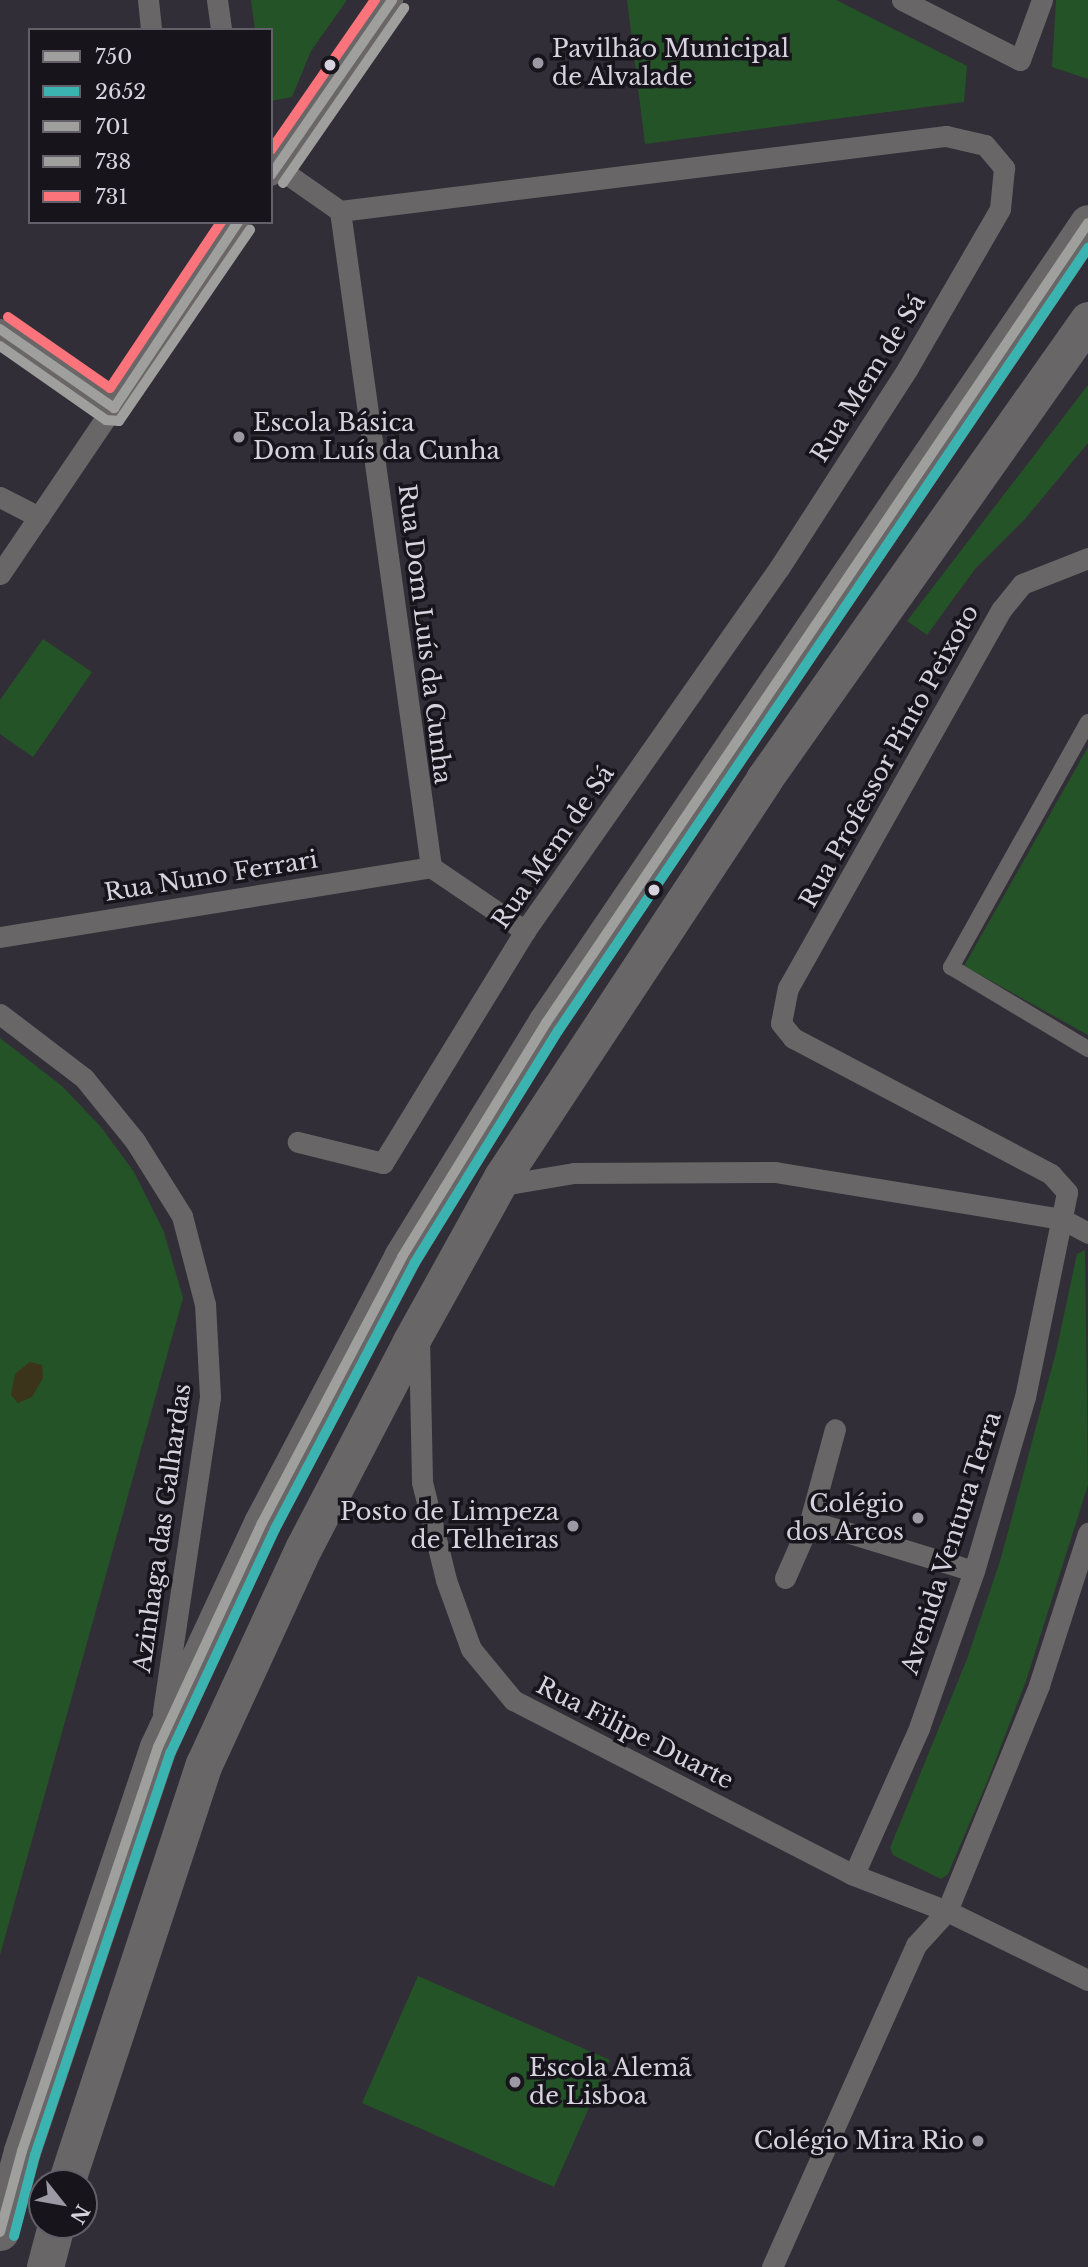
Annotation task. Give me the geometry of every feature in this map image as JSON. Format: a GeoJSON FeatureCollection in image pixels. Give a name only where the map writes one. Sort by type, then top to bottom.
{"type":"FeatureCollection","features":[{"type":"Feature","properties":{"kind":"highway"},"geometry":{"type":"LineString","coordinates":[[0,2231],[22,2151],[158,1746],[262,1523],[402,1257],[546,1023],[1088,223]]}},
{"type":"Feature","properties":{"kind":"highway"},"geometry":{"type":"LineString","coordinates":[[71,2169],[204,1765],[303,1547],[419,1327],[497,1186],[764,779],[1088,320]]}},
{"type":"Feature","properties":{"kind":"highway"},"geometry":{"type":"LineString","coordinates":[[888,603],[1088,354]]}},
{"type":"Feature","properties":{"kind":"highway"},"geometry":{"type":"LineString","coordinates":[[46,2267],[53,2239]]}},
{"type":"Feature","properties":{"kind":"street"},"geometry":{"type":"LineString","coordinates":[[148,0],[151,28]]}},
{"type":"Feature","properties":{"kind":"street"},"geometry":{"type":"LineString","coordinates":[[217,0],[221,28]]}},
{"type":"Feature","properties":{"kind":"street"},"geometry":{"type":"LineString","coordinates":[[340,211],[274,171],[392,0]]}},
{"type":"Feature","properties":{"kind":"street"},"geometry":{"type":"LineString","coordinates":[[902,0],[1020,60],[1042,0]]}},
{"type":"Feature","properties":{"kind":"street","name":"Rua Mem de Sá"},"geometry":{"type":"LineString","coordinates":[[298,1142],[383,1163],[524,931],[779,568],[908,368],[1000,209],[1004,168],[985,145],[946,136],[340,211]]}},
{"type":"Feature","properties":{"kind":"street","name":"Rua Dom Luís da Cunha"},"geometry":{"type":"LineString","coordinates":[[340,211],[431,867]]}},
{"type":"Feature","properties":{"kind":"street"},"geometry":{"type":"LineString","coordinates":[[0,574],[237,224]]}},
{"type":"Feature","properties":{"kind":"street"},"geometry":{"type":"LineString","coordinates":[[0,329],[114,408]]}},
{"type":"Feature","properties":{"kind":"street"},"geometry":{"type":"LineString","coordinates":[[0,497],[39,517]]}},
{"type":"Feature","properties":{"kind":"street","name":"Rua Professor Pinto Peixoto"},"geometry":{"type":"LineString","coordinates":[[1067,1192],[1051,1174],[793,1038],[781,1023],[788,988],[1002,610],[1022,584],[1088,558]]}},
{"type":"Feature","properties":{"kind":"street"},"geometry":{"type":"LineString","coordinates":[[1088,722],[951,967],[1088,1049]]}},
{"type":"Feature","properties":{"kind":"street"},"geometry":{"type":"LineString","coordinates":[[431,867],[524,931]]}},
{"type":"Feature","properties":{"kind":"street","name":"Rua Nuno Ferrari"},"geometry":{"type":"LineString","coordinates":[[0,937],[431,867]]}},
{"type":"Feature","properties":{"kind":"street","name":"Azinhaga das Galhardas"},"geometry":{"type":"LineString","coordinates":[[0,1014],[84,1078],[135,1141],[182,1216],[205,1304],[210,1397],[158,1746]]}},
{"type":"Feature","properties":{"kind":"street"},"geometry":{"type":"LineString","coordinates":[[497,1186],[574,1173],[775,1172],[1062,1219],[1088,1233]]}},
{"type":"Feature","properties":{"kind":"street"},"geometry":{"type":"LineString","coordinates":[[1062,1219],[1067,1192],[1088,1198]]}},
{"type":"Feature","properties":{"kind":"street","name":"Avenida Ventura Terra"},"geometry":{"type":"LineString","coordinates":[[855,1872],[919,1728],[974,1571],[1025,1396],[1062,1219]]}},
{"type":"Feature","properties":{"kind":"street","name":"Rua Filipe Duarte"},"geometry":{"type":"LineString","coordinates":[[419,1327],[422,1482],[446,1580],[471,1649],[513,1700],[855,1872],[947,1911],[1088,1980]]}},
{"type":"Feature","properties":{"kind":"street"},"geometry":{"type":"LineString","coordinates":[[785,1578],[810,1521],[835,1429]]}},
{"type":"Feature","properties":{"kind":"street"},"geometry":{"type":"LineString","coordinates":[[810,1521],[974,1571]]}},
{"type":"Feature","properties":{"kind":"street"},"geometry":{"type":"LineString","coordinates":[[772,2267],[916,1945],[947,1911],[1000,1788],[1079,1598],[1088,1533]]}},
{"type":"Feature","properties":{"kind":"green space"},"geometry":{"type":"Polygon","coordinates":[[[251,0],[347,0],[311,51],[292,97],[273,101],[273,28],[255,28],[251,0]]]}},
{"type":"Feature","properties":{"kind":"green space"},"geometry":{"type":"Polygon","coordinates":[[[627,0],[836,0],[967,66],[964,102],[645,144],[627,0]]]}},
{"type":"Feature","properties":{"kind":"green space"},"geometry":{"type":"Polygon","coordinates":[[[1056,0],[1088,0],[1088,79],[1052,67],[1056,0]]]}},
{"type":"Feature","properties":{"kind":"green space"},"geometry":{"type":"Polygon","coordinates":[[[1088,385],[1088,443],[1025,519],[975,569],[927,635],[907,621],[1088,385]]]}},
{"type":"Feature","properties":{"kind":"green space"},"geometry":{"type":"Polygon","coordinates":[[[43,639],[92,672],[33,757],[0,734],[0,700],[43,639]]]}},
{"type":"Feature","properties":{"kind":"green space"},"geometry":{"type":"Polygon","coordinates":[[[1088,747],[1088,1035],[964,966],[1088,747]]]}},
{"type":"Feature","properties":{"kind":"green space"},"geometry":{"type":"Polygon","coordinates":[[[0,1038],[62,1086],[101,1127],[134,1172],[164,1232],[183,1298],[0,1955],[0,1038]]]}},
{"type":"Feature","properties":{"kind":"green space"},"geometry":{"type":"Polygon","coordinates":[[[1085,1250],[1088,1485],[1026,1681],[948,1874],[941,1879],[893,1855],[890,1848],[967,1659],[1001,1558],[1056,1352],[1077,1254],[1085,1250]]]}},
{"type":"Feature","properties":{"kind":"green space"},"geometry":{"type":"Polygon","coordinates":[[[418,1976],[610,2060],[554,2187],[362,2103],[418,1976]]]}},
{"type":"Feature","properties":{"kind":"sand"},"geometry":{"type":"Polygon","coordinates":[[[30,1362],[42,1365],[43,1378],[32,1397],[18,1403],[11,1395],[15,1374],[30,1362]]]}},
{"type":"Feature","properties":{"kind":"transit line","name":"731"},"geometry":{"type":"LineString","coordinates":[[273,147],[375,0]]}},
{"type":"Feature","properties":{"kind":"transit line","name":"701"},"geometry":{"type":"LineString","coordinates":[[273,172],[392,0]]}},
{"type":"Feature","properties":{"kind":"transit line","name":"738"},"geometry":{"type":"LineString","coordinates":[[283,183],[404,8]]}},
{"type":"Feature","properties":{"kind":"transit line","name":"750"},"geometry":{"type":"LineString","coordinates":[[0,2232],[22,2151],[158,1747],[262,1523],[402,1257],[546,1023],[1088,223]]}},
{"type":"Feature","properties":{"kind":"transit line","name":"731"},"geometry":{"type":"LineString","coordinates":[[8,317],[110,388],[220,224]]}},
{"type":"Feature","properties":{"kind":"transit line","name":"701"},"geometry":{"type":"LineString","coordinates":[[114,408],[237,224]]}},
{"type":"Feature","properties":{"kind":"transit line","name":"738"},"geometry":{"type":"LineString","coordinates":[[0,346],[106,420],[119,421],[250,230]]}},
{"type":"Feature","properties":{"kind":"transit line","name":"2652"},"geometry":{"type":"LineString","coordinates":[[14,2236],[35,2155],[171,1752],[275,1529],[414,1264],[558,1031],[1088,248]]}},
{"type":"Feature","properties":{"kind":"transit line","name":"701"},"geometry":{"type":"LineString","coordinates":[[0,329],[114,408]]}},
{"type":"Feature","properties":{"kind":"place","name":"Pavilhão Municipal de Alvalade"},"geometry":{"type":"Point","coordinates":[538,63]}},
{"type":"Feature","properties":{"kind":"place","name":"Escola Básica Dom Luís da Cunha"},"geometry":{"type":"Point","coordinates":[239,437]}},
{"type":"Feature","properties":{"kind":"place","name":"Colégio dos Arcos"},"geometry":{"type":"Point","coordinates":[918,1518]}},
{"type":"Feature","properties":{"kind":"place","name":"Posto de Limpeza de Telheiras"},"geometry":{"type":"Point","coordinates":[573,1526]}},
{"type":"Feature","properties":{"kind":"place","name":"Escola Alemã de Lisboa"},"geometry":{"type":"Point","coordinates":[515,2082]}},
{"type":"Feature","properties":{"kind":"place","name":"Colégio Mira Rio"},"geometry":{"type":"Point","coordinates":[978,2141]}}]}
